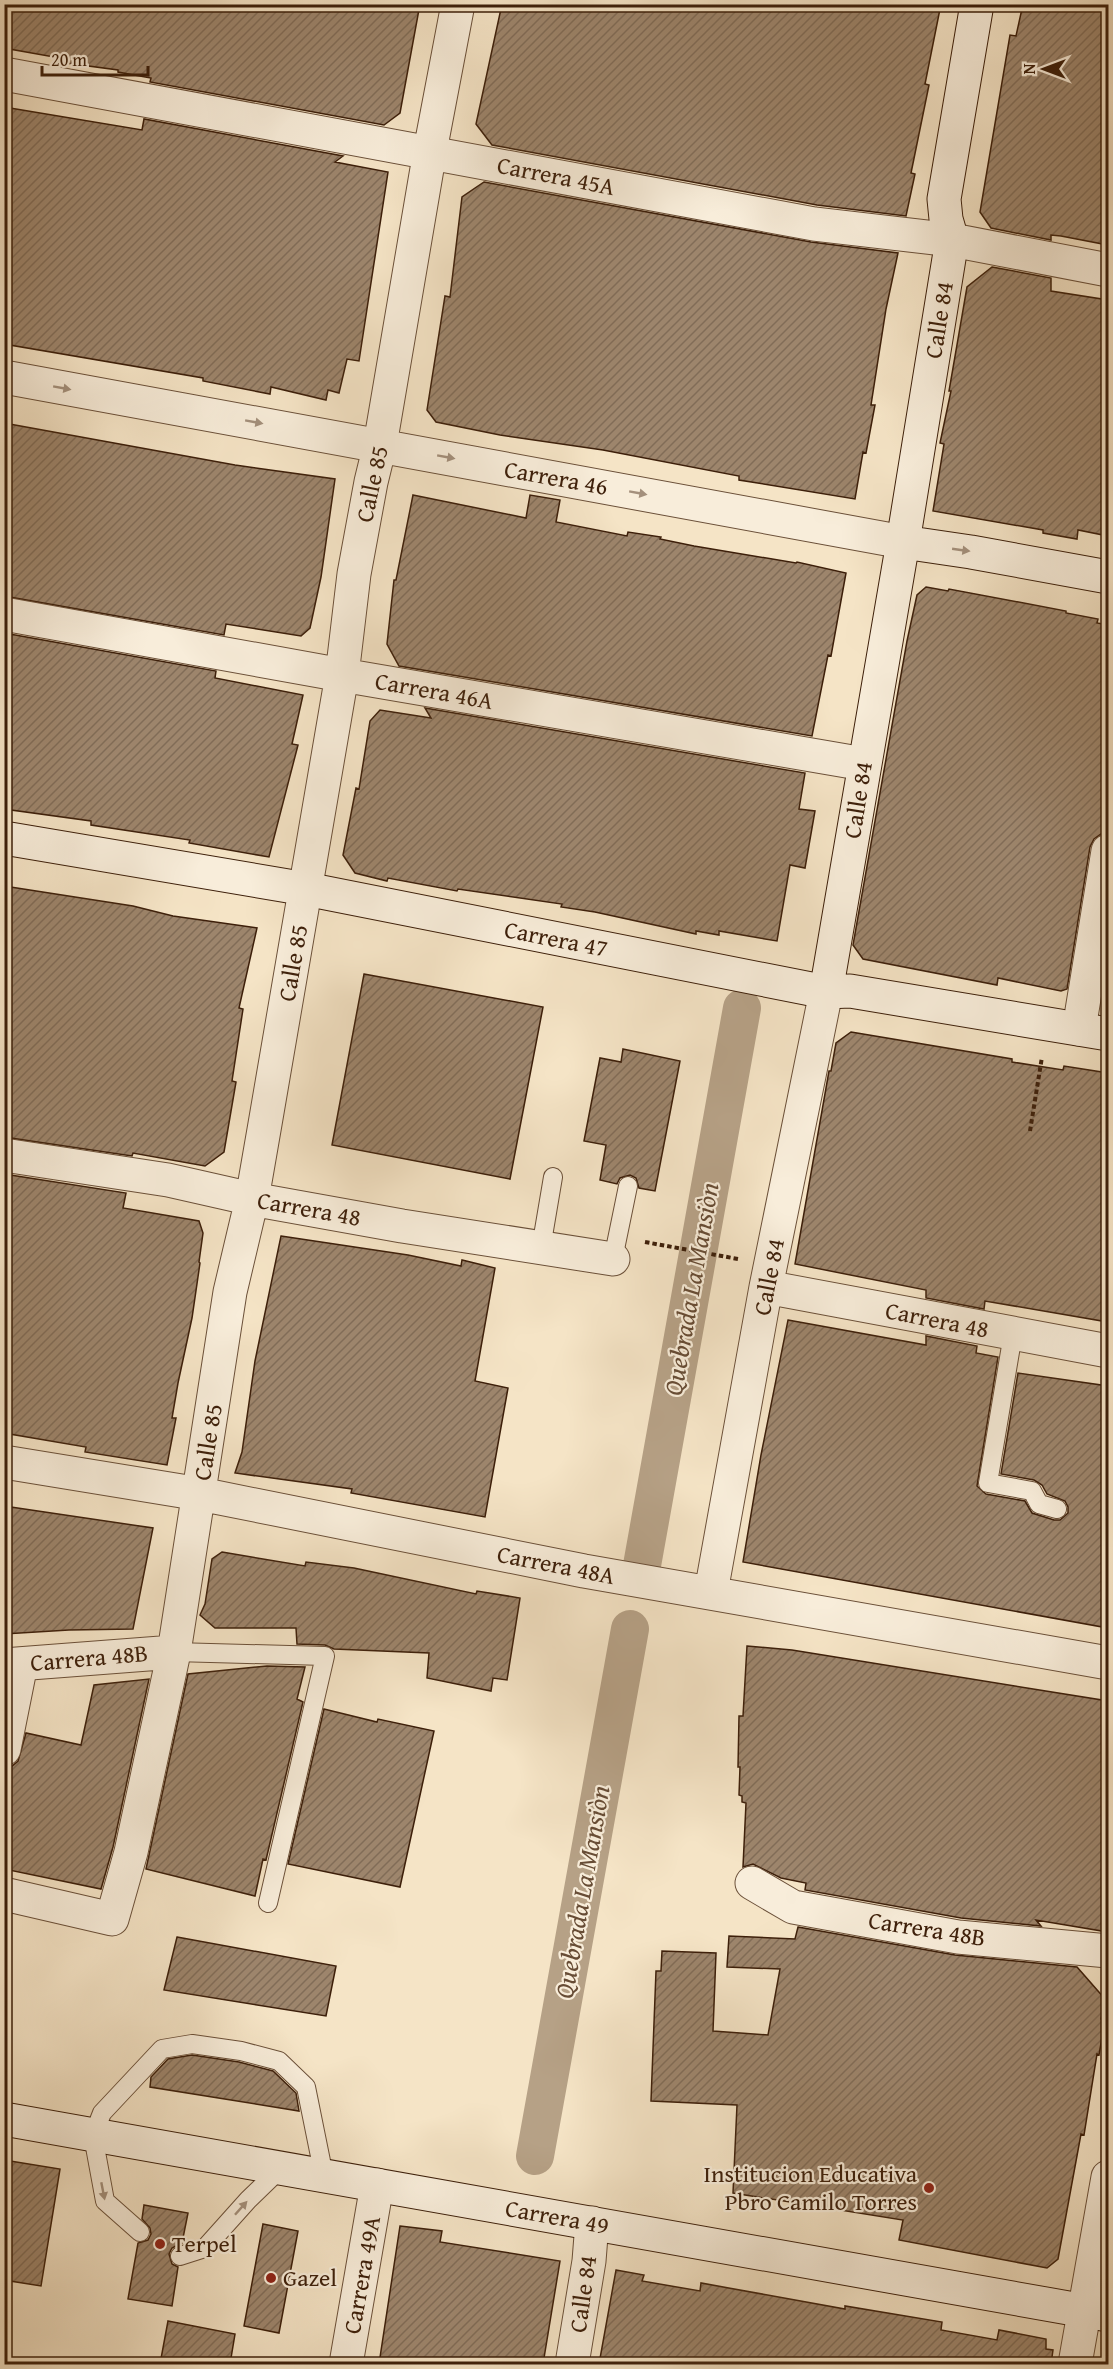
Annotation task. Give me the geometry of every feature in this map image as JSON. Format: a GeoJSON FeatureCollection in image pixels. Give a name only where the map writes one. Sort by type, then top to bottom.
{"type":"FeatureCollection","features":[{"type":"Feature","properties":{"kind":"street","name":"Calle 85"},"geometry":{"type":"LineString","coordinates":[[4,1894],[112,1919],[131,1852],[174,1652],[230,1292],[252,1199],[342,675],[354,574],[380,445],[430,151],[458,4]]}},
{"type":"Feature","properties":{"kind":"street","name":"Calle 84"},"geometry":{"type":"LineString","coordinates":[[711,1593],[766,1287],[826,992],[903,542],[952,240],[946,219],[944,199],[977,4]]}},
{"type":"Feature","properties":{"kind":"street","name":"Carrera 45A"},"geometry":{"type":"LineString","coordinates":[[4,74],[430,151],[814,224],[952,240],[1108,270]]}},
{"type":"Feature","properties":{"kind":"street","name":"Carrera 46"},"geometry":{"type":"LineString","coordinates":[[4,377],[1108,578]]}},
{"type":"Feature","properties":{"kind":"street","name":"Carrera 46A"},"geometry":{"type":"LineString","coordinates":[[4,614],[342,675],[864,764]]}},
{"type":"Feature","properties":{"kind":"street","name":"Carrera 47"},"geometry":{"type":"LineString","coordinates":[[4,838],[306,889],[826,992],[850,991],[1094,1031]]}},
{"type":"Feature","properties":{"kind":"street"},"geometry":{"type":"LineString","coordinates":[[1094,1031],[1108,851]]}},
{"type":"Feature","properties":{"kind":"street","name":"Carrera 48"},"geometry":{"type":"LineString","coordinates":[[4,1155],[168,1180],[252,1199],[613,1258]]}},
{"type":"Feature","properties":{"kind":"street","name":"Carrera 48"},"geometry":{"type":"LineString","coordinates":[[766,1287],[1108,1351]]}},
{"type":"Feature","properties":{"kind":"street","name":"Carrera 48A"},"geometry":{"type":"LineString","coordinates":[[4,1462],[200,1494],[584,1571],[758,1603],[1108,1663]]}},
{"type":"Feature","properties":{"kind":"street","name":"Carrera 48B"},"geometry":{"type":"LineString","coordinates":[[13,1665],[174,1652]]}},
{"type":"Feature","properties":{"kind":"street"},"geometry":{"type":"LineString","coordinates":[[4,1749],[13,1665]]}},
{"type":"Feature","properties":{"kind":"street","name":"Carrera 48B"},"geometry":{"type":"LineString","coordinates":[[752,1883],[793,1907],[958,1937],[1108,1951]]}},
{"type":"Feature","properties":{"kind":"street","name":"Carrera 49"},"geometry":{"type":"LineString","coordinates":[[4,2120],[1096,2313]]}},
{"type":"Feature","properties":{"kind":"street"},"geometry":{"type":"LineString","coordinates":[[1075,2364],[1096,2313],[1108,2177]]}},
{"type":"Feature","properties":{"kind":"street","name":"Carrera 49A"},"geometry":{"type":"LineString","coordinates":[[346,2364],[377,2185]]}},
{"type":"Feature","properties":{"kind":"street","name":"Calle 84"},"geometry":{"type":"LineString","coordinates":[[572,2364],[589,2261],[592,2223]]}},
{"type":"Feature","properties":{"kind":"lane"},"geometry":{"type":"LineString","coordinates":[[541,1248],[553,1177]]}},
{"type":"Feature","properties":{"kind":"lane"},"geometry":{"type":"LineString","coordinates":[[613,1258],[628,1186]]}},
{"type":"Feature","properties":{"kind":"lane"},"geometry":{"type":"LineString","coordinates":[[1013,1334],[988,1483],[1032,1491],[1039,1504],[1057,1509]]}},
{"type":"Feature","properties":{"kind":"lane"},"geometry":{"type":"LineString","coordinates":[[174,1652],[325,1656],[268,1903]]}},
{"type":"Feature","properties":{"kind":"lane"},"geometry":{"type":"LineString","coordinates":[[140,2232],[105,2201],[93,2136],[102,2113],[162,2049],[192,2044],[241,2051],[279,2061],[306,2087],[324,2176]]}},
{"type":"Feature","properties":{"kind":"lane"},"geometry":{"type":"LineString","coordinates":[[180,2256],[205,2248],[248,2200],[281,2168]]}},
{"type":"Feature","properties":{"kind":"path"},"geometry":{"type":"LineString","coordinates":[[1030,1131],[1045,1023]]}},
{"type":"Feature","properties":{"kind":"path"},"geometry":{"type":"LineString","coordinates":[[674,1248],[728,1257]]}},
{"type":"Feature","properties":{"kind":"building"},"geometry":{"type":"Polygon","coordinates":[[[4,4],[420,4],[400,113],[384,125],[150,82],[151,78],[118,72],[118,70],[59,62],[60,58],[4,48],[4,4]]]}},
{"type":"Feature","properties":{"kind":"building"},"geometry":{"type":"Polygon","coordinates":[[[502,4],[941,4],[925,84],[929,85],[911,173],[915,174],[906,216],[817,205],[492,145],[476,124],[502,4]]]}},
{"type":"Feature","properties":{"kind":"building"},"geometry":{"type":"Polygon","coordinates":[[[1023,4],[1108,4],[1108,245],[1051,235],[1051,240],[991,228],[980,212],[1010,35],[1016,36],[1023,4]]]}},
{"type":"Feature","properties":{"kind":"building"},"geometry":{"type":"Polygon","coordinates":[[[4,107],[142,130],[144,119],[343,156],[335,162],[388,172],[359,361],[347,359],[339,393],[328,390],[326,400],[271,387],[270,394],[203,381],[203,378],[4,344],[4,107]]]}},
{"type":"Feature","properties":{"kind":"building"},"geometry":{"type":"Polygon","coordinates":[[[484,182],[811,242],[898,253],[886,309],[871,405],[875,405],[866,453],[863,452],[855,499],[739,480],[739,476],[603,450],[500,435],[436,422],[427,410],[445,296],[450,297],[462,197],[484,182]]]}},
{"type":"Feature","properties":{"kind":"building"},"geometry":{"type":"Polygon","coordinates":[[[992,267],[1051,278],[1051,291],[1108,300],[1108,536],[1078,530],[1077,539],[1043,533],[1043,530],[933,511],[944,444],[940,443],[951,391],[949,391],[967,287],[992,267]]]}},
{"type":"Feature","properties":{"kind":"building"},"geometry":{"type":"Polygon","coordinates":[[[4,423],[235,465],[335,479],[321,577],[310,628],[301,636],[226,624],[224,635],[4,596],[4,423]]]}},
{"type":"Feature","properties":{"kind":"building"},"geometry":{"type":"Polygon","coordinates":[[[413,495],[526,518],[530,495],[560,500],[556,522],[627,536],[628,532],[661,537],[660,539],[694,546],[797,562],[846,573],[831,656],[828,655],[812,736],[399,666],[387,644],[394,580],[396,580],[413,495]]]}},
{"type":"Feature","properties":{"kind":"building"},"geometry":{"type":"Polygon","coordinates":[[[926,587],[948,591],[949,589],[1066,611],[1066,613],[1098,619],[1097,623],[1108,625],[1108,833],[1101,834],[1094,839],[1090,847],[1067,989],[1061,991],[998,978],[997,985],[863,959],[853,945],[907,641],[917,595],[926,587]]]}},
{"type":"Feature","properties":{"kind":"building"},"geometry":{"type":"Polygon","coordinates":[[[4,633],[216,671],[215,678],[303,695],[292,744],[298,745],[269,857],[189,843],[190,840],[91,825],[91,821],[4,809],[4,633]]]}},
{"type":"Feature","properties":{"kind":"building"},"geometry":{"type":"Polygon","coordinates":[[[425,708],[805,773],[799,809],[815,811],[805,868],[790,865],[777,941],[719,931],[719,935],[696,931],[696,934],[561,907],[562,904],[458,889],[457,891],[388,878],[387,881],[355,873],[343,855],[356,788],[359,789],[370,721],[380,710],[431,718],[425,708]]]}},
{"type":"Feature","properties":{"kind":"building"},"geometry":{"type":"Polygon","coordinates":[[[4,886],[133,906],[173,916],[257,928],[239,1008],[243,1009],[232,1081],[236,1082],[224,1152],[205,1166],[133,1153],[132,1156],[4,1137],[4,886]]]}},
{"type":"Feature","properties":{"kind":"building"},"geometry":{"type":"Polygon","coordinates":[[[364,974],[543,1007],[510,1179],[332,1145],[364,974]]]}},
{"type":"Feature","properties":{"kind":"building"},"geometry":{"type":"Polygon","coordinates":[[[851,1032],[1012,1059],[1012,1062],[1063,1070],[1064,1066],[1108,1073],[1108,1322],[985,1301],[984,1309],[926,1298],[926,1290],[795,1264],[829,1071],[831,1071],[836,1043],[851,1032]]]}},
{"type":"Feature","properties":{"kind":"building"},"geometry":{"type":"Polygon","coordinates":[[[623,1049],[680,1061],[655,1191],[639,1188],[636,1178],[630,1175],[620,1178],[617,1184],[600,1180],[606,1145],[584,1141],[600,1058],[621,1062],[623,1049]]]}},
{"type":"Feature","properties":{"kind":"building"},"geometry":{"type":"Polygon","coordinates":[[[4,1174],[126,1193],[123,1208],[199,1221],[203,1233],[200,1263],[192,1318],[172,1418],[176,1418],[167,1465],[85,1452],[86,1447],[4,1433],[4,1295],[10,1267],[4,1266],[4,1174]]]}},
{"type":"Feature","properties":{"kind":"building"},"geometry":{"type":"Polygon","coordinates":[[[281,1236],[408,1255],[461,1266],[462,1260],[495,1268],[475,1381],[508,1388],[485,1517],[351,1493],[352,1489],[235,1473],[242,1452],[255,1361],[281,1236]]]}},
{"type":"Feature","properties":{"kind":"building"},"geometry":{"type":"Polygon","coordinates":[[[788,1320],[926,1345],[926,1336],[977,1346],[976,1353],[998,1357],[977,1486],[986,1494],[1025,1501],[1032,1513],[1054,1520],[1060,1520],[1068,1513],[1065,1501],[1047,1494],[1042,1485],[1034,1480],[1001,1474],[1018,1373],[1108,1386],[1108,1628],[743,1562],[761,1455],[788,1320]]]}},
{"type":"Feature","properties":{"kind":"building"},"geometry":{"type":"Polygon","coordinates":[[[4,1506],[153,1528],[133,1629],[4,1634],[4,1506]]]}},
{"type":"Feature","properties":{"kind":"building"},"geometry":{"type":"Polygon","coordinates":[[[222,1552],[305,1566],[306,1562],[354,1568],[476,1594],[477,1591],[520,1598],[507,1680],[493,1678],[491,1691],[427,1678],[429,1653],[334,1649],[325,1645],[297,1644],[296,1628],[215,1628],[200,1615],[205,1604],[212,1559],[222,1552]]]}},
{"type":"Feature","properties":{"kind":"building"},"geometry":{"type":"Polygon","coordinates":[[[747,1646],[792,1650],[1108,1701],[1108,1932],[1036,1920],[1041,1926],[961,1918],[805,1890],[806,1883],[781,1878],[753,1864],[743,1867],[746,1803],[742,1802],[742,1796],[739,1795],[740,1767],[738,1767],[739,1716],[743,1716],[747,1646]]]}},
{"type":"Feature","properties":{"kind":"building"},"geometry":{"type":"Polygon","coordinates":[[[267,1666],[305,1667],[297,1699],[303,1702],[266,1860],[263,1859],[255,1896],[146,1869],[188,1674],[267,1666]]]}},
{"type":"Feature","properties":{"kind":"building"},"geometry":{"type":"Polygon","coordinates":[[[149,1679],[113,1847],[101,1889],[4,1869],[4,1767],[11,1767],[18,1761],[26,1733],[81,1745],[94,1685],[149,1679]]]}},
{"type":"Feature","properties":{"kind":"building"},"geometry":{"type":"Polygon","coordinates":[[[324,1709],[377,1722],[378,1719],[434,1731],[400,1887],[288,1864],[324,1709]]]}},
{"type":"Feature","properties":{"kind":"building"},"geometry":{"type":"Polygon","coordinates":[[[798,1927],[955,1955],[1077,1967],[1105,1999],[1101,2019],[1105,2020],[1099,2055],[1097,2054],[1084,2135],[1081,2134],[1058,2259],[1047,2268],[899,2240],[903,2220],[733,2193],[737,2105],[651,2101],[656,1971],[661,1971],[662,1951],[716,1953],[713,2031],[768,2035],[780,1969],[727,1967],[729,1936],[795,1939],[798,1927]]]}},
{"type":"Feature","properties":{"kind":"building"},"geometry":{"type":"Polygon","coordinates":[[[177,1937],[336,1966],[326,2016],[164,1990],[177,1937]]]}},
{"type":"Feature","properties":{"kind":"building"},"geometry":{"type":"Polygon","coordinates":[[[192,2055],[239,2062],[273,2071],[296,2093],[299,2111],[150,2087],[151,2077],[168,2059],[192,2055]]]}},
{"type":"Feature","properties":{"kind":"building"},"geometry":{"type":"Polygon","coordinates":[[[4,2160],[60,2169],[41,2286],[4,2280],[4,2160]]]}},
{"type":"Feature","properties":{"kind":"building","name":"Terpel"},"geometry":{"type":"Polygon","coordinates":[[[144,2205],[188,2213],[182,2243],[172,2248],[169,2254],[172,2264],[178,2267],[172,2306],[128,2299],[138,2243],[148,2240],[151,2234],[150,2228],[142,2219],[144,2205]]]}},
{"type":"Feature","properties":{"kind":"building","name":"Gazel"},"geometry":{"type":"Polygon","coordinates":[[[263,2224],[298,2231],[279,2333],[244,2326],[263,2224]]]}},
{"type":"Feature","properties":{"kind":"building"},"geometry":{"type":"Polygon","coordinates":[[[400,2226],[442,2231],[440,2242],[560,2261],[543,2364],[379,2364],[400,2226]]]}},
{"type":"Feature","properties":{"kind":"building"},"geometry":{"type":"Polygon","coordinates":[[[616,2270],[644,2275],[642,2281],[700,2291],[701,2283],[845,2309],[845,2306],[942,2322],[941,2330],[997,2340],[999,2330],[1046,2339],[1046,2349],[1053,2350],[1051,2364],[599,2364],[616,2270]]]}},
{"type":"Feature","properties":{"kind":"building"},"geometry":{"type":"Polygon","coordinates":[[[168,2321],[235,2334],[230,2364],[160,2364],[168,2321]]]}},
{"type":"Feature","properties":{"kind":"waterway","name":"Quebrada La Mansiòn"},"geometry":{"type":"LineString","coordinates":[[641,1571],[742,1008]]}},
{"type":"Feature","properties":{"kind":"waterway","name":"Quebrada La Mansiòn"},"geometry":{"type":"LineString","coordinates":[[535,2156],[630,1629]]}},
{"type":"Feature","properties":{"kind":"place","name":"Institucion Educativa Pbro Camilo Torres"},"geometry":{"type":"Point","coordinates":[929,2188]}},
{"type":"Feature","properties":{"kind":"place","name":"Terpel"},"geometry":{"type":"Point","coordinates":[160,2244]}},
{"type":"Feature","properties":{"kind":"place","name":"Gazel"},"geometry":{"type":"Point","coordinates":[271,2278]}}]}
